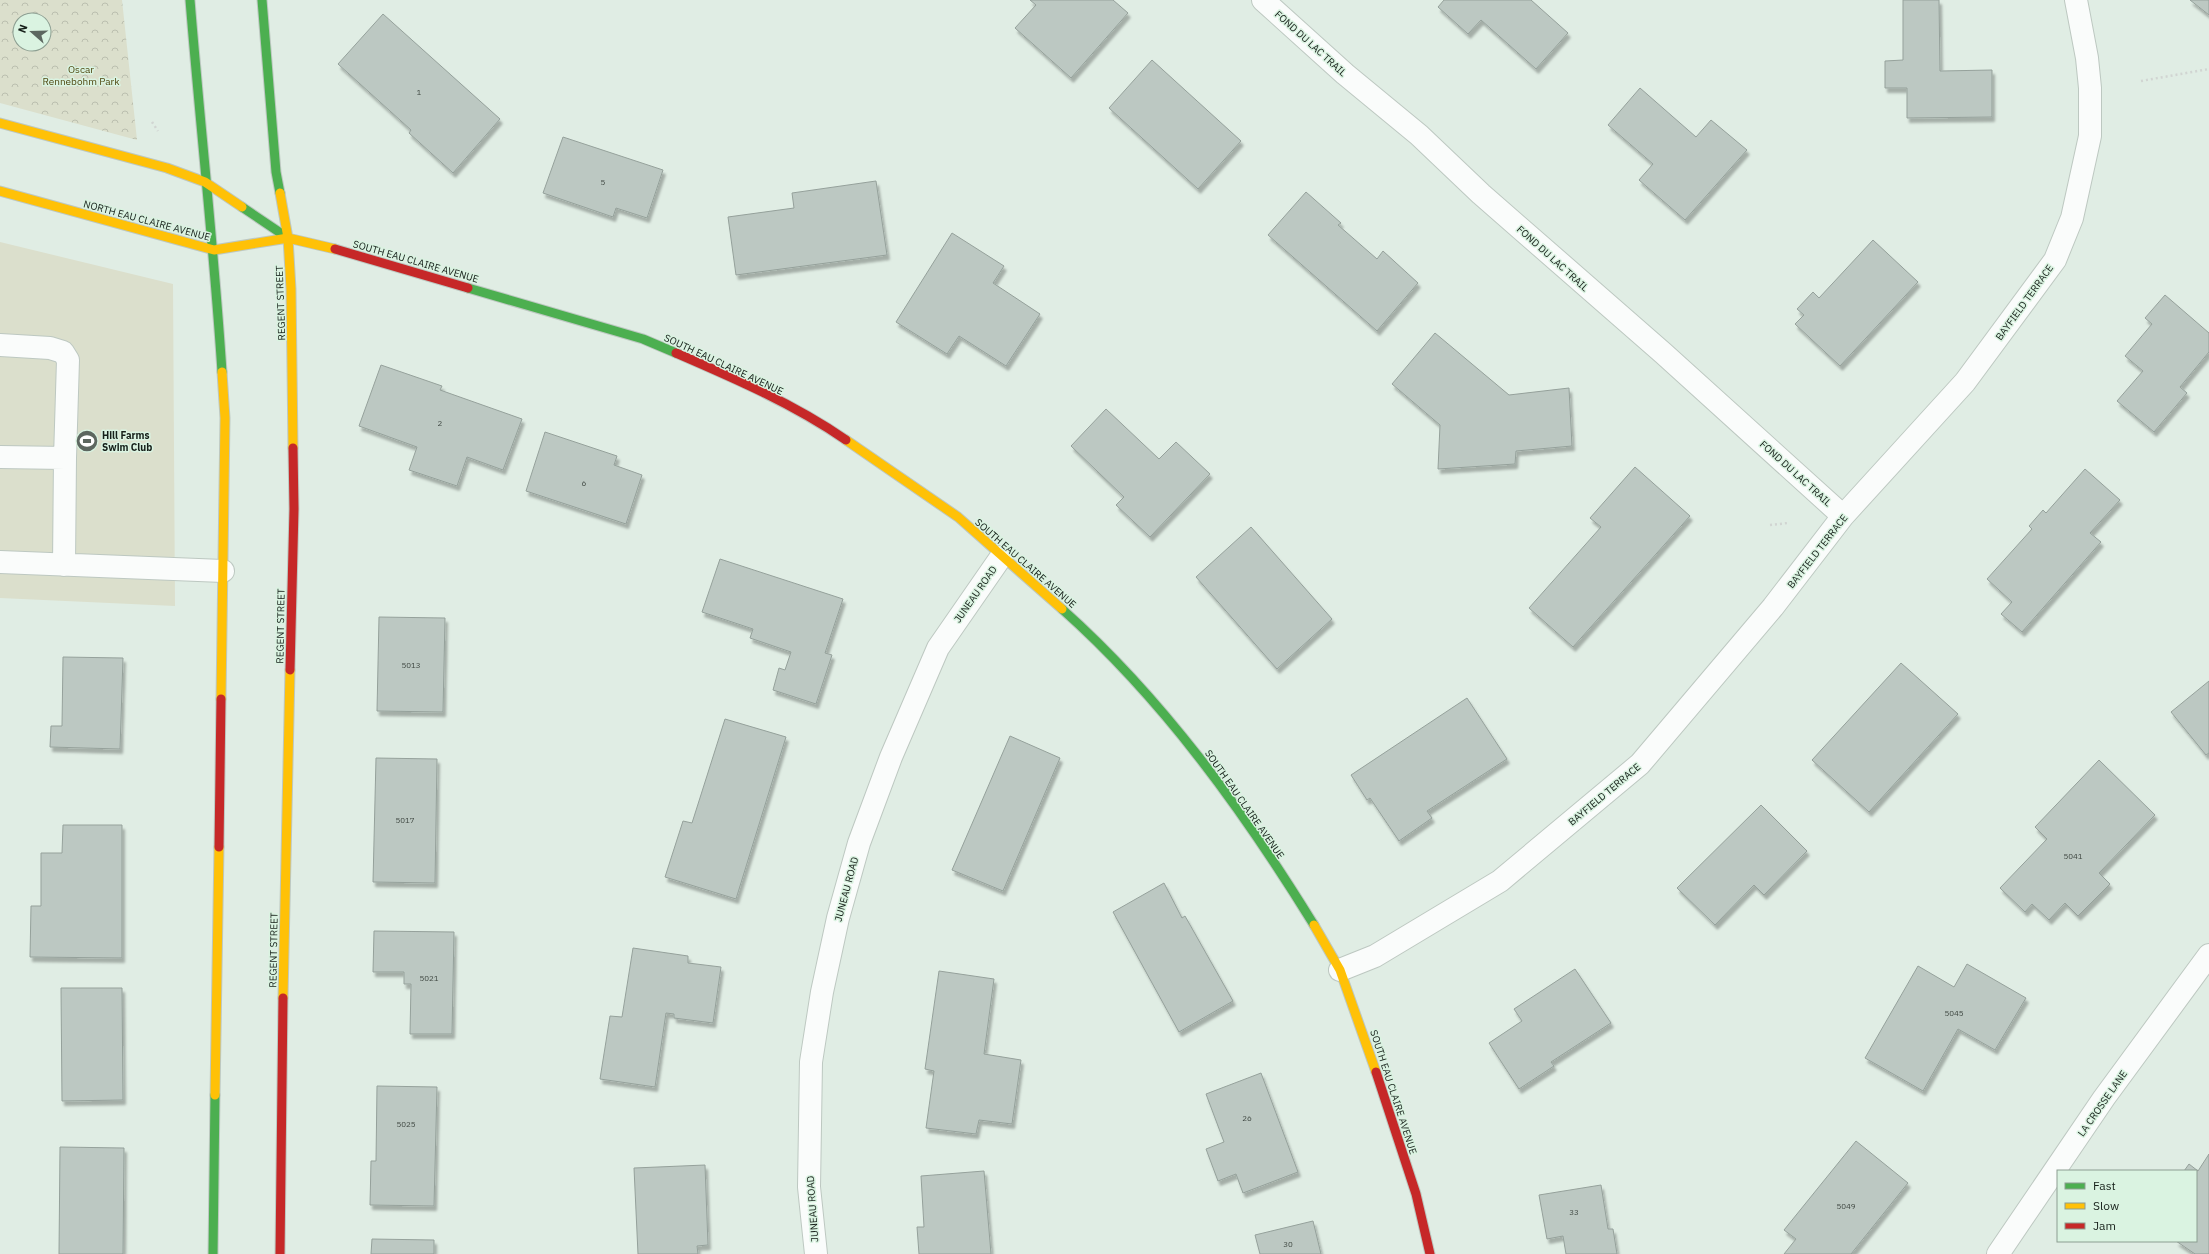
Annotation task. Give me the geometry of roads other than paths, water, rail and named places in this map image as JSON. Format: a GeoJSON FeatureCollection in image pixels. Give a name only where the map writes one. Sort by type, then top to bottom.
{"type":"FeatureCollection","features":[{"type":"Feature","properties":{"kind":"street"},"geometry":{"type":"LineString","coordinates":[[190,0],[205,182],[214,250],[225,418],[213,1254]]}},
{"type":"Feature","properties":{"kind":"street","name":"REGENT STREET"},"geometry":{"type":"LineString","coordinates":[[262,0],[276,172],[288,238],[291,289],[294,509],[285,859],[280,1254]]}},
{"type":"Feature","properties":{"kind":"street","name":"FOND DU LAC TRAIL"},"geometry":{"type":"LineString","coordinates":[[1263,0],[1345,74],[1419,135],[1481,194],[1663,353],[1843,516]]}},
{"type":"Feature","properties":{"kind":"street","name":"BAYFIELD TERRACE"},"geometry":{"type":"LineString","coordinates":[[1340,970],[1375,956],[1500,881],[1640,764],[1773,607],[1843,516],[1966,382],[2055,260],[2072,218],[2090,136],[2090,88],[2087,58],[2076,0]]}},
{"type":"Feature","properties":{"kind":"street"},"geometry":{"type":"LineString","coordinates":[[0,123],[168,168],[205,182],[288,238]]}},
{"type":"Feature","properties":{"kind":"street","name":"NORTH EAU CLAIRE AVENUE"},"geometry":{"type":"LineString","coordinates":[[0,191],[214,250],[288,238]]}},
{"type":"Feature","properties":{"kind":"street","name":"SOUTH EAU CLAIRE AVENUE"},"geometry":{"type":"LineString","coordinates":[[288,238],[320,245],[643,339],[738,380],[826,426],[958,517],[1001,557],[1075,621],[1127,672],[1190,746],[1246,820],[1313,924],[1340,970],[1355,1008],[1416,1194],[1430,1254]]}},
{"type":"Feature","properties":{"kind":"street"},"geometry":{"type":"LineString","coordinates":[[0,345],[50,348],[64,352],[68,360],[64,458],[64,564]]}},
{"type":"Feature","properties":{"kind":"street"},"geometry":{"type":"LineString","coordinates":[[0,457],[64,458]]}},
{"type":"Feature","properties":{"kind":"street","name":"JUNEAU ROAD"},"geometry":{"type":"LineString","coordinates":[[816,1254],[809,1187],[811,1062],[822,992],[838,918],[859,842],[891,757],[938,648],[1001,557]]}},
{"type":"Feature","properties":{"kind":"street"},"geometry":{"type":"LineString","coordinates":[[0,562],[223,571]]}},
{"type":"Feature","properties":{"kind":"street","name":"LA CROSSE LANE"},"geometry":{"type":"LineString","coordinates":[[1998,1254],[2104,1098],[2209,955]]}},
{"type":"Feature","properties":{"kind":"place","name":"Hill Farms Swim Club"},"geometry":{"type":"Point","coordinates":[87,441]}},
{"type":"Feature","properties":{"kind":"park label","name":"Oscar Rennebohm Park"},"geometry":{"type":"Point","coordinates":[81,74]}}]}
